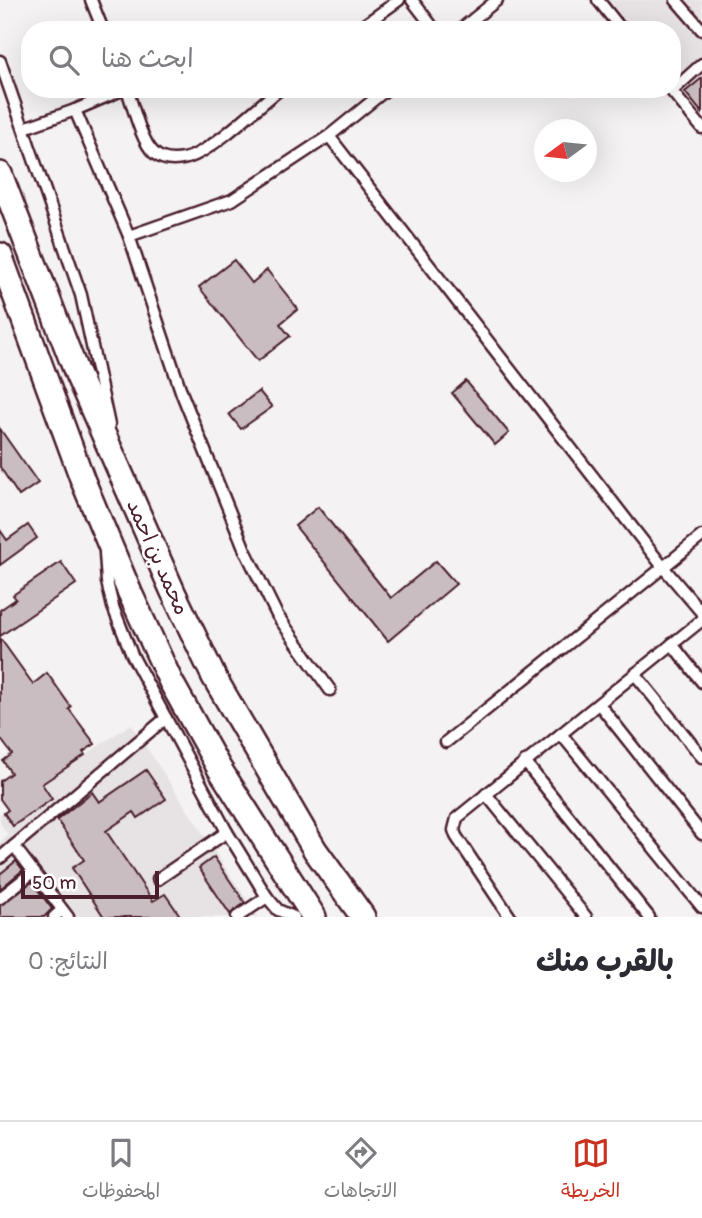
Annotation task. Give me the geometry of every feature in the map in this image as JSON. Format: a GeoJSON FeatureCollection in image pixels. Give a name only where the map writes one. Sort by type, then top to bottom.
{"type":"FeatureCollection","features":[{"type":"Feature","properties":{"kind":"street","name":"محمد بن احمد"},"geometry":{"type":"LineString","coordinates":[[0,174],[43,289],[116,463],[214,677],[314,850],[363,917]]}},
{"type":"Feature","properties":{"kind":"street","name":"محمد بن احمد"},"geometry":{"type":"LineString","coordinates":[[0,255],[83,481],[130,593],[171,682],[298,916]]}},
{"type":"Feature","properties":{"kind":"lane"},"geometry":{"type":"LineString","coordinates":[[92,0],[100,21]]}},
{"type":"Feature","properties":{"kind":"lane"},"geometry":{"type":"LineString","coordinates":[[370,21],[400,0]]}},
{"type":"Feature","properties":{"kind":"lane"},"geometry":{"type":"LineString","coordinates":[[412,0],[428,21]]}},
{"type":"Feature","properties":{"kind":"lane"},"geometry":{"type":"LineString","coordinates":[[471,21],[497,0]]}},
{"type":"Feature","properties":{"kind":"lane"},"geometry":{"type":"LineString","coordinates":[[598,0],[615,21]]}},
{"type":"Feature","properties":{"kind":"lane"},"geometry":{"type":"LineString","coordinates":[[676,0],[702,30]]}},
{"type":"Feature","properties":{"kind":"lane"},"geometry":{"type":"LineString","coordinates":[[0,61],[81,295],[116,463]]}},
{"type":"Feature","properties":{"kind":"lane"},"geometry":{"type":"LineString","coordinates":[[681,82],[702,64]]}},
{"type":"Feature","properties":{"kind":"lane"},"geometry":{"type":"LineString","coordinates":[[24,128],[104,98]]}},
{"type":"Feature","properties":{"kind":"lane"},"geometry":{"type":"LineString","coordinates":[[128,98],[146,143],[153,152],[170,160],[182,159],[204,149],[269,98]]}},
{"type":"Feature","properties":{"kind":"lane"},"geometry":{"type":"LineString","coordinates":[[129,236],[232,200],[329,136],[376,98]]}},
{"type":"Feature","properties":{"kind":"lane"},"geometry":{"type":"LineString","coordinates":[[678,98],[702,128]]}},
{"type":"Feature","properties":{"kind":"lane"},"geometry":{"type":"LineString","coordinates":[[75,110],[129,236],[182,394],[250,561],[277,615],[330,690]]}},
{"type":"Feature","properties":{"kind":"lane"},"geometry":{"type":"LineString","coordinates":[[329,136],[663,568],[702,613]]}},
{"type":"Feature","properties":{"kind":"lane"},"geometry":{"type":"LineString","coordinates":[[105,531],[107,582],[126,643],[228,832],[267,897],[298,916]]}},
{"type":"Feature","properties":{"kind":"lane"},"geometry":{"type":"LineString","coordinates":[[446,742],[702,536]]}},
{"type":"Feature","properties":{"kind":"lane"},"geometry":{"type":"LineString","coordinates":[[510,917],[459,842],[454,830],[457,818],[702,620]]}},
{"type":"Feature","properties":{"kind":"lane"},"geometry":{"type":"LineString","coordinates":[[672,644],[702,682]]}},
{"type":"Feature","properties":{"kind":"lane"},"geometry":{"type":"LineString","coordinates":[[635,674],[702,757]]}},
{"type":"Feature","properties":{"kind":"lane"},"geometry":{"type":"LineString","coordinates":[[598,704],[702,834]]}},
{"type":"Feature","properties":{"kind":"lane"},"geometry":{"type":"LineString","coordinates":[[0,858],[166,718]]}},
{"type":"Feature","properties":{"kind":"lane"},"geometry":{"type":"LineString","coordinates":[[561,734],[702,907]]}},
{"type":"Feature","properties":{"kind":"lane"},"geometry":{"type":"LineString","coordinates":[[525,762],[649,917]]}},
{"type":"Feature","properties":{"kind":"lane"},"geometry":{"type":"LineString","coordinates":[[486,794],[586,917]]}},
{"type":"Feature","properties":{"kind":"lane"},"geometry":{"type":"LineString","coordinates":[[158,879],[228,832]]}},
{"type":"Feature","properties":{"kind":"lane"},"geometry":{"type":"LineString","coordinates":[[14,846],[61,915]]}},
{"type":"Feature","properties":{"kind":"lane"},"geometry":{"type":"LineString","coordinates":[[0,898],[33,872]]}},
{"type":"Feature","properties":{"kind":"lane"},"geometry":{"type":"LineString","coordinates":[[237,917],[267,897]]}},
{"type":"Feature","properties":{"kind":"shaded area"},"geometry":{"type":"Polygon","coordinates":[[[608,0],[702,0],[702,117],[681,91],[681,21],[625,21],[608,0]]]}},
{"type":"Feature","properties":{"kind":"shaded area"},"geometry":{"type":"Polygon","coordinates":[[[131,724],[258,917],[0,917],[0,842],[8,835],[0,823],[0,814],[131,724]]]}},
{"type":"Feature","properties":{"kind":"building"},"geometry":{"type":"Polygon","coordinates":[[[702,78],[702,113],[685,92],[702,78]]]}},
{"type":"Feature","properties":{"kind":"building"},"geometry":{"type":"Polygon","coordinates":[[[234,260],[252,283],[267,270],[298,309],[280,324],[290,336],[258,361],[199,287],[234,260]]]}},
{"type":"Feature","properties":{"kind":"building"},"geometry":{"type":"Polygon","coordinates":[[[466,381],[509,433],[495,445],[452,393],[466,381]]]}},
{"type":"Feature","properties":{"kind":"building"},"geometry":{"type":"Polygon","coordinates":[[[259,391],[272,407],[241,429],[229,414],[259,391]]]}},
{"type":"Feature","properties":{"kind":"building"},"geometry":{"type":"Polygon","coordinates":[[[0,429],[38,483],[19,496],[0,467],[0,429]]]}},
{"type":"Feature","properties":{"kind":"building"},"geometry":{"type":"Polygon","coordinates":[[[318,507],[391,598],[436,561],[456,584],[388,641],[295,526],[318,507]]]}},
{"type":"Feature","properties":{"kind":"building"},"geometry":{"type":"Polygon","coordinates":[[[28,525],[37,538],[0,565],[0,530],[7,540],[28,525]]]}},
{"type":"Feature","properties":{"kind":"building"},"geometry":{"type":"Polygon","coordinates":[[[61,562],[76,584],[0,636],[0,610],[16,599],[13,595],[61,562]]]}},
{"type":"Feature","properties":{"kind":"building"},"geometry":{"type":"Polygon","coordinates":[[[0,638],[33,684],[47,673],[95,744],[83,752],[85,755],[42,784],[52,799],[13,826],[4,813],[8,810],[0,799],[0,781],[11,773],[3,761],[12,754],[0,738],[0,638]]]}},
{"type":"Feature","properties":{"kind":"building"},"geometry":{"type":"Polygon","coordinates":[[[146,770],[166,799],[138,818],[134,812],[106,831],[153,901],[165,894],[181,917],[104,917],[72,868],[84,860],[57,820],[92,792],[99,802],[146,770]]]}},
{"type":"Feature","properties":{"kind":"building"},"geometry":{"type":"Polygon","coordinates":[[[214,857],[245,903],[230,914],[199,868],[214,857]]]}},
{"type":"Feature","properties":{"kind":"building"},"geometry":{"type":"Polygon","coordinates":[[[16,861],[23,870],[0,889],[0,874],[16,861]]]}},
{"type":"Feature","properties":{"kind":"building"},"geometry":{"type":"Polygon","coordinates":[[[32,882],[52,909],[44,917],[0,917],[0,905],[32,882]]]}}]}
